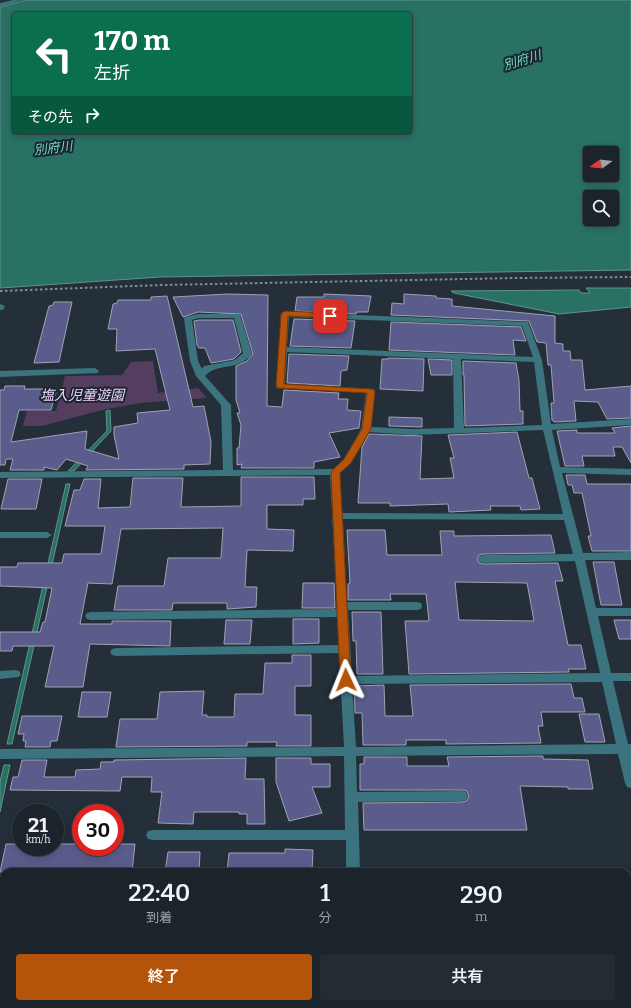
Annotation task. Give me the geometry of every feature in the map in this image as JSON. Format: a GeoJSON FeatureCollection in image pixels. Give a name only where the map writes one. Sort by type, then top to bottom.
{"type":"FeatureCollection","features":[{"type":"Feature","properties":{"kind":"street"},"geometry":{"type":"LineString","coordinates":[[0,5],[19,0]]}},
{"type":"Feature","properties":{"kind":"street"},"geometry":{"type":"LineString","coordinates":[[0,475],[335,472],[348,461],[366,429],[371,391],[280,386],[285,314],[525,324],[538,360],[547,428],[556,470],[627,749],[631,783]]}},
{"type":"Feature","properties":{"kind":"street"},"geometry":{"type":"LineString","coordinates":[[200,376],[207,368],[238,362],[248,354],[237,316],[198,316],[188,319],[194,361],[200,376],[226,405],[228,473]]}},
{"type":"Feature","properties":{"kind":"street"},"geometry":{"type":"LineString","coordinates":[[282,349],[538,360]]}},
{"type":"Feature","properties":{"kind":"street"},"geometry":{"type":"LineString","coordinates":[[457,357],[459,431]]}},
{"type":"Feature","properties":{"kind":"street"},"geometry":{"type":"LineString","coordinates":[[0,374],[95,371]]}},
{"type":"Feature","properties":{"kind":"street"},"geometry":{"type":"LineString","coordinates":[[366,429],[412,432],[459,431],[547,428],[631,422]]}},
{"type":"Feature","properties":{"kind":"street"},"geometry":{"type":"LineString","coordinates":[[556,470],[631,472]]}},
{"type":"Feature","properties":{"kind":"street"},"geometry":{"type":"LineString","coordinates":[[335,472],[350,751],[353,868]]}},
{"type":"Feature","properties":{"kind":"street"},"geometry":{"type":"LineString","coordinates":[[338,516],[568,517]]}},
{"type":"Feature","properties":{"kind":"street"},"geometry":{"type":"LineString","coordinates":[[0,535],[47,535]]}},
{"type":"Feature","properties":{"kind":"street"},"geometry":{"type":"LineString","coordinates":[[483,559],[631,556]]}},
{"type":"Feature","properties":{"kind":"street"},"geometry":{"type":"LineString","coordinates":[[91,616],[342,610],[417,606]]}},
{"type":"Feature","properties":{"kind":"street"},"geometry":{"type":"LineString","coordinates":[[592,612],[631,612]]}},
{"type":"Feature","properties":{"kind":"street"},"geometry":{"type":"LineString","coordinates":[[116,652],[344,649]]}},
{"type":"Feature","properties":{"kind":"street"},"geometry":{"type":"LineString","coordinates":[[0,674],[15,674]]}},
{"type":"Feature","properties":{"kind":"street"},"geometry":{"type":"LineString","coordinates":[[346,680],[631,677]]}},
{"type":"Feature","properties":{"kind":"street"},"geometry":{"type":"LineString","coordinates":[[0,754],[627,749]]}},
{"type":"Feature","properties":{"kind":"street"},"geometry":{"type":"LineString","coordinates":[[351,797],[462,796]]}},
{"type":"Feature","properties":{"kind":"street"},"geometry":{"type":"LineString","coordinates":[[153,836],[352,835]]}},
{"type":"Feature","properties":{"kind":"path"},"geometry":{"type":"LineString","coordinates":[[0,291],[220,283],[570,276],[631,277]]}},
{"type":"Feature","properties":{"kind":"green space","name":"塩入児童遊園"},"geometry":{"type":"Polygon","coordinates":[[[153,361],[158,393],[198,388],[207,398],[140,403],[102,410],[42,426],[23,426],[27,411],[56,411],[65,376],[122,375],[131,362],[153,361]]]}},
{"type":"Feature","properties":{"kind":"water","name":"別府川"},"geometry":{"type":"Polygon","coordinates":[[[26,0],[631,0],[631,270],[160,277],[0,288],[0,7],[26,0]]]}},
{"type":"Feature","properties":{"kind":"water"},"geometry":{"type":"Polygon","coordinates":[[[586,288],[631,288],[631,307],[559,314],[454,293],[451,291],[579,290],[581,293],[590,293],[586,288]]]}},
{"type":"Feature","properties":{"kind":"water"},"geometry":{"type":"Polygon","coordinates":[[[110,410],[111,431],[74,471],[68,471],[107,431],[106,411],[110,410]]]}},
{"type":"Feature","properties":{"kind":"water"},"geometry":{"type":"Polygon","coordinates":[[[66,484],[70,484],[12,744],[7,744],[66,484]]]}},
{"type":"Feature","properties":{"kind":"water"},"geometry":{"type":"Polygon","coordinates":[[[4,765],[10,765],[0,812],[0,781],[4,765]]]}},
{"type":"Feature","properties":{"kind":"building"},"geometry":{"type":"Polygon","coordinates":[[[228,294],[268,295],[267,406],[282,407],[284,390],[339,393],[338,399],[348,399],[347,410],[361,411],[359,428],[329,433],[340,457],[314,462],[314,468],[241,468],[242,464],[237,465],[237,448],[239,448],[241,425],[237,413],[240,413],[236,400],[236,366],[247,361],[253,354],[241,314],[198,312],[183,317],[173,297],[228,294]]]}},
{"type":"Feature","properties":{"kind":"building"},"geometry":{"type":"Polygon","coordinates":[[[324,294],[371,296],[368,312],[357,312],[356,314],[295,311],[297,297],[324,297],[324,294]]]}},
{"type":"Feature","properties":{"kind":"building"},"geometry":{"type":"Polygon","coordinates":[[[404,294],[436,296],[436,298],[452,299],[452,306],[555,316],[555,343],[563,344],[563,351],[570,351],[571,360],[582,360],[585,390],[631,386],[631,418],[607,419],[598,402],[574,401],[576,421],[554,422],[552,420],[551,403],[554,403],[551,365],[548,365],[546,343],[537,342],[529,321],[391,315],[392,303],[404,304],[404,294]]]}},
{"type":"Feature","properties":{"kind":"building"},"geometry":{"type":"Polygon","coordinates":[[[167,296],[193,407],[204,406],[211,442],[210,464],[184,465],[184,469],[86,470],[88,466],[66,459],[57,470],[44,467],[44,470],[10,470],[13,459],[6,459],[5,465],[0,465],[0,390],[4,390],[5,386],[25,386],[24,389],[57,389],[51,410],[19,410],[11,442],[87,431],[85,449],[119,459],[114,435],[114,427],[138,423],[137,413],[170,410],[155,349],[116,351],[117,329],[108,329],[113,304],[117,303],[118,300],[151,300],[151,297],[167,296]]]}},
{"type":"Feature","properties":{"kind":"building"},"geometry":{"type":"Polygon","coordinates":[[[54,302],[72,302],[59,362],[34,363],[49,306],[53,305],[54,302]]]}},
{"type":"Feature","properties":{"kind":"building"},"geometry":{"type":"Polygon","coordinates":[[[294,319],[355,321],[351,348],[290,346],[294,319]]]}},
{"type":"Feature","properties":{"kind":"building"},"geometry":{"type":"Polygon","coordinates":[[[233,320],[241,352],[234,359],[211,363],[205,348],[199,348],[197,345],[194,321],[233,320]]]}},
{"type":"Feature","properties":{"kind":"building"},"geometry":{"type":"Polygon","coordinates":[[[391,322],[521,327],[526,341],[513,340],[515,355],[389,350],[391,322]]]}},
{"type":"Feature","properties":{"kind":"building"},"geometry":{"type":"Polygon","coordinates":[[[289,354],[349,356],[347,370],[341,371],[340,386],[287,383],[289,354]]]}},
{"type":"Feature","properties":{"kind":"building"},"geometry":{"type":"Polygon","coordinates":[[[382,359],[424,359],[423,391],[380,389],[382,359]]]}},
{"type":"Feature","properties":{"kind":"building"},"geometry":{"type":"Polygon","coordinates":[[[428,359],[452,360],[452,375],[431,375],[428,359]]]}},
{"type":"Feature","properties":{"kind":"building"},"geometry":{"type":"Polygon","coordinates":[[[463,361],[516,363],[519,380],[520,411],[523,411],[523,424],[465,426],[463,361]]]}},
{"type":"Feature","properties":{"kind":"building"},"geometry":{"type":"Polygon","coordinates":[[[389,417],[422,418],[422,427],[389,426],[389,417]]]}},
{"type":"Feature","properties":{"kind":"building"},"geometry":{"type":"Polygon","coordinates":[[[631,426],[631,463],[622,447],[613,447],[615,456],[582,456],[584,466],[565,466],[557,431],[577,430],[577,433],[615,433],[612,428],[631,426]]]}},
{"type":"Feature","properties":{"kind":"building"},"geometry":{"type":"Polygon","coordinates":[[[517,432],[529,478],[532,478],[540,509],[521,510],[520,506],[490,506],[491,510],[449,512],[448,504],[390,506],[390,503],[358,503],[362,447],[369,434],[422,436],[420,479],[454,478],[450,458],[454,458],[448,435],[517,432]]]}},
{"type":"Feature","properties":{"kind":"building"},"geometry":{"type":"Polygon","coordinates":[[[566,475],[585,475],[587,484],[631,484],[631,551],[592,551],[588,536],[591,536],[582,493],[574,493],[572,485],[568,485],[566,475]]]}},
{"type":"Feature","properties":{"kind":"building"},"geometry":{"type":"Polygon","coordinates":[[[241,477],[314,477],[315,499],[303,499],[303,505],[267,505],[267,529],[294,530],[293,551],[247,550],[245,587],[257,587],[256,607],[227,609],[227,603],[173,603],[172,610],[114,610],[118,586],[164,586],[168,558],[221,558],[223,528],[121,529],[112,584],[88,583],[80,624],[112,624],[112,621],[171,621],[170,646],[90,644],[83,687],[45,687],[54,646],[13,646],[12,651],[0,651],[0,632],[40,632],[43,622],[45,622],[52,588],[0,586],[0,567],[17,567],[18,563],[62,563],[64,554],[101,554],[105,526],[65,526],[74,490],[80,490],[84,479],[101,479],[98,508],[130,507],[133,478],[183,478],[181,507],[241,506],[241,477]]]}},
{"type":"Feature","properties":{"kind":"building"},"geometry":{"type":"Polygon","coordinates":[[[8,479],[42,479],[36,509],[1,509],[8,479]]]}},
{"type":"Feature","properties":{"kind":"building"},"geometry":{"type":"Polygon","coordinates":[[[347,530],[385,530],[387,555],[442,555],[440,531],[454,531],[454,536],[551,535],[555,553],[483,554],[479,555],[477,559],[479,563],[483,564],[558,563],[563,581],[555,581],[568,645],[581,645],[586,669],[568,669],[569,672],[409,674],[405,621],[429,621],[426,594],[390,594],[391,600],[348,600],[348,584],[350,583],[347,530]],[[455,582],[459,620],[534,621],[527,583],[455,582]]]}},
{"type":"Feature","properties":{"kind":"building"},"geometry":{"type":"Polygon","coordinates":[[[593,562],[614,562],[622,605],[601,605],[593,562]]]}},
{"type":"Feature","properties":{"kind":"building"},"geometry":{"type":"Polygon","coordinates":[[[303,583],[334,583],[335,608],[302,608],[303,583]]]}},
{"type":"Feature","properties":{"kind":"building"},"geometry":{"type":"Polygon","coordinates":[[[352,612],[381,612],[383,674],[357,674],[356,641],[353,641],[352,612]]]}},
{"type":"Feature","properties":{"kind":"building"},"geometry":{"type":"Polygon","coordinates":[[[293,619],[319,619],[319,643],[293,644],[293,619]]]}},
{"type":"Feature","properties":{"kind":"building"},"geometry":{"type":"Polygon","coordinates":[[[226,620],[252,620],[250,644],[224,644],[226,620]]]}},
{"type":"Feature","properties":{"kind":"building"},"geometry":{"type":"Polygon","coordinates":[[[614,620],[631,620],[631,639],[619,639],[614,620]]]}},
{"type":"Feature","properties":{"kind":"building"},"geometry":{"type":"Polygon","coordinates":[[[292,655],[311,655],[311,686],[295,686],[295,715],[311,715],[311,746],[276,746],[277,742],[247,742],[247,746],[116,747],[120,719],[157,719],[160,692],[204,691],[202,715],[207,715],[207,717],[234,717],[235,694],[263,694],[265,663],[292,663],[292,655]]]}},
{"type":"Feature","properties":{"kind":"building"},"geometry":{"type":"Polygon","coordinates":[[[571,684],[574,698],[582,698],[585,712],[541,712],[543,726],[538,726],[541,743],[446,744],[446,740],[406,740],[406,745],[363,745],[362,713],[355,713],[354,686],[384,685],[385,716],[413,716],[410,685],[571,684]]]}},
{"type":"Feature","properties":{"kind":"building"},"geometry":{"type":"Polygon","coordinates":[[[82,692],[111,692],[107,717],[78,717],[82,692]]]}},
{"type":"Feature","properties":{"kind":"building"},"geometry":{"type":"Polygon","coordinates":[[[579,714],[599,714],[605,742],[585,742],[579,714]]]}},
{"type":"Feature","properties":{"kind":"building"},"geometry":{"type":"Polygon","coordinates":[[[22,716],[62,716],[57,741],[51,741],[50,747],[25,747],[26,741],[23,741],[24,734],[18,734],[22,716]]]}},
{"type":"Feature","properties":{"kind":"building"},"geometry":{"type":"Polygon","coordinates":[[[543,756],[543,759],[588,760],[593,789],[520,786],[527,830],[364,830],[363,803],[462,802],[466,801],[469,797],[467,791],[462,790],[360,790],[360,764],[364,764],[364,757],[407,757],[407,766],[449,766],[447,757],[543,756]]]}},
{"type":"Feature","properties":{"kind":"building"},"geometry":{"type":"Polygon","coordinates":[[[246,758],[245,779],[264,779],[265,824],[247,824],[247,814],[239,814],[239,812],[194,812],[193,824],[158,823],[162,792],[151,792],[152,777],[122,777],[120,791],[10,790],[13,777],[18,777],[22,760],[47,760],[44,777],[75,777],[76,770],[100,769],[101,762],[114,762],[114,760],[246,758]]]}},
{"type":"Feature","properties":{"kind":"building"},"geometry":{"type":"Polygon","coordinates":[[[276,758],[311,758],[311,764],[330,764],[330,787],[312,787],[322,813],[289,821],[276,782],[276,758]]]}},
{"type":"Feature","properties":{"kind":"building"},"geometry":{"type":"Polygon","coordinates":[[[6,844],[12,844],[12,856],[64,856],[64,844],[72,844],[72,856],[124,856],[124,844],[135,844],[132,868],[1,868],[6,844]]]}},
{"type":"Feature","properties":{"kind":"building"},"geometry":{"type":"Polygon","coordinates":[[[285,849],[313,850],[312,868],[227,868],[229,853],[285,853],[285,849]]]}},
{"type":"Feature","properties":{"kind":"building"},"geometry":{"type":"Polygon","coordinates":[[[168,852],[200,852],[199,868],[166,868],[168,852]]]}},
{"type":"Feature","properties":{"kind":"route"},"geometry":{"type":"LineString","coordinates":[[330,316],[285,314],[280,386],[371,391],[366,429],[348,461],[335,472],[346,680]]}}]}
